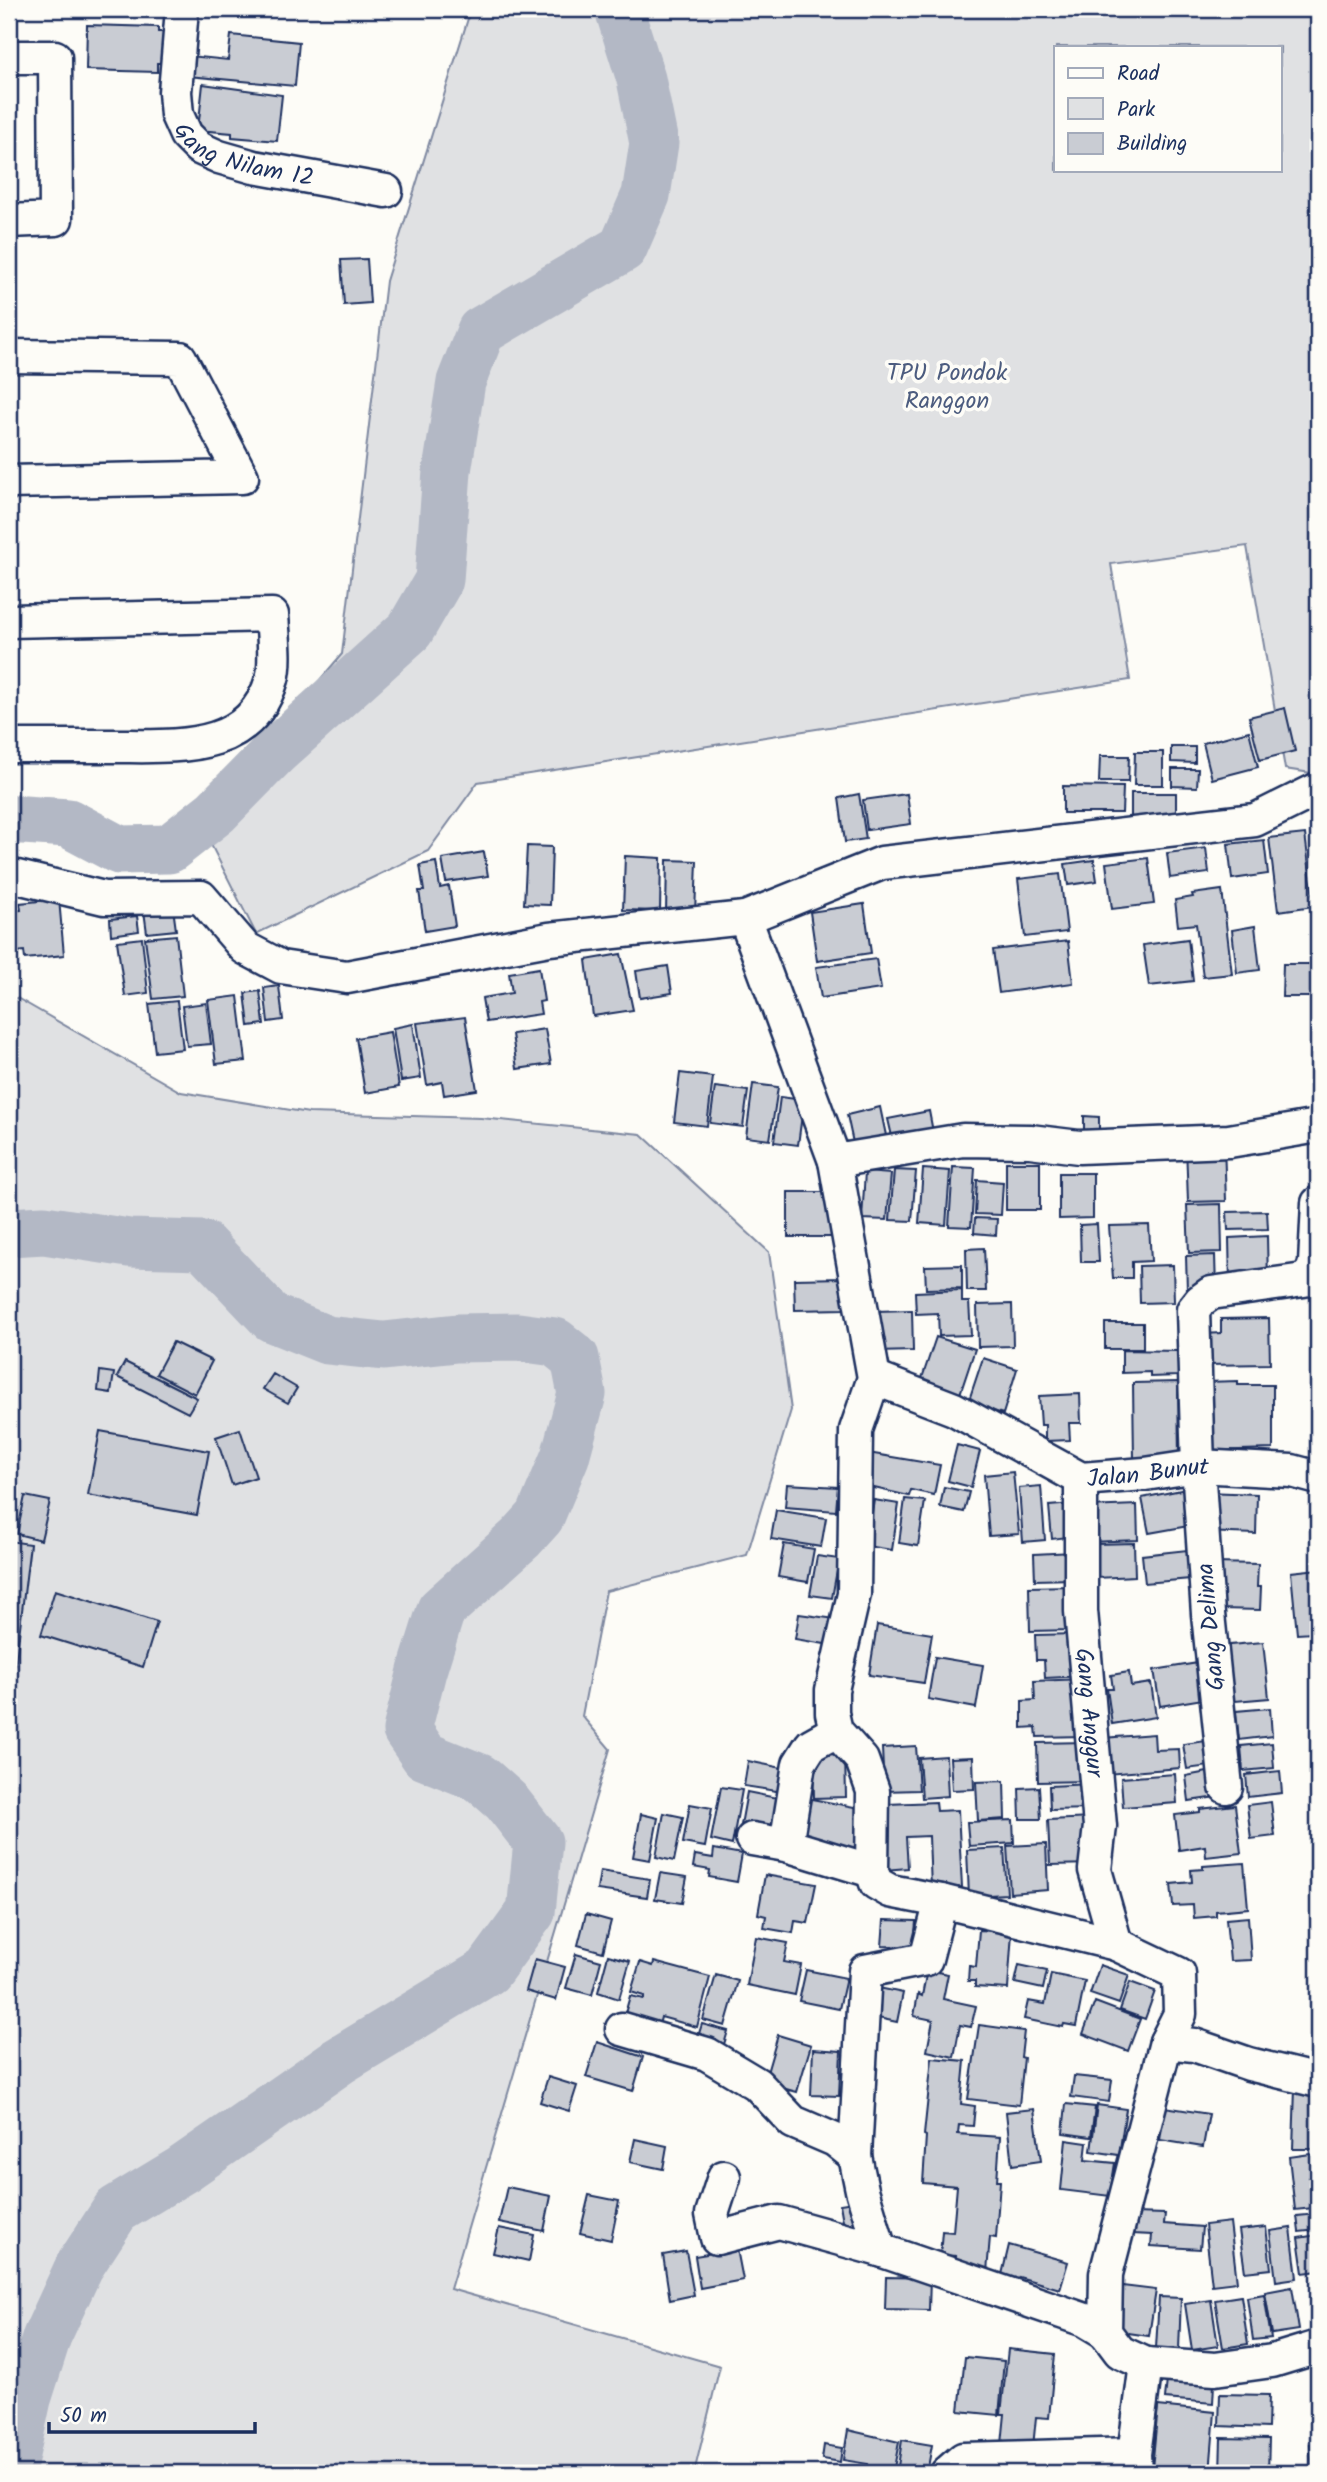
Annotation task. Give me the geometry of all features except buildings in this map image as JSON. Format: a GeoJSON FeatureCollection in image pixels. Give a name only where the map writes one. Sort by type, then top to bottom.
{"type":"FeatureCollection","features":[{"type":"Feature","properties":{"kind":"street","name":"Gang Nilam 12"},"geometry":{"type":"LineString","coordinates":[[182,9],[174,92],[177,115],[186,135],[199,148],[254,167],[386,191]]}},
{"type":"Feature","properties":{"kind":"street"},"geometry":{"type":"LineString","coordinates":[[9,57],[55,57],[56,219],[9,221]]}},
{"type":"Feature","properties":{"kind":"street"},"geometry":{"type":"LineString","coordinates":[[9,356],[180,358],[242,477],[9,482]]}},
{"type":"Feature","properties":{"kind":"street"},"geometry":{"type":"LineString","coordinates":[[9,621],[272,615],[273,677],[263,701],[247,721],[227,735],[208,742],[179,746],[9,746]]}},
{"type":"Feature","properties":{"kind":"street"},"geometry":{"type":"LineString","coordinates":[[9,874],[104,898],[201,897],[245,947],[281,967],[347,977],[549,939],[745,918],[882,863],[1255,820],[1318,789]]}},
{"type":"Feature","properties":{"kind":"street"},"geometry":{"type":"LineString","coordinates":[[745,918],[835,1161],[874,1378],[856,1430],[853,1594],[832,1690],[832,1713],[836,1731],[862,1760],[873,1791],[872,1871],[876,1882],[890,1891],[1116,1944],[1179,1974],[1180,2014],[1166,2042],[1106,2274],[1105,2332]]}},
{"type":"Feature","properties":{"kind":"street"},"geometry":{"type":"LineString","coordinates":[[835,1161],[962,1140],[1030,1141],[1079,1147],[1228,1141],[1318,1126]]}},
{"type":"Feature","properties":{"kind":"street","name":"Gang Delima"},"geometry":{"type":"LineString","coordinates":[[1226,1787],[1208,1614],[1198,1466],[1193,1310],[1211,1293],[1304,1280],[1312,1272],[1315,1263],[1318,1203]]}},
{"type":"Feature","properties":{"kind":"street","name":"Jalan Bunut"},"geometry":{"type":"LineString","coordinates":[[874,1378],[954,1409],[1081,1479],[1145,1475],[1198,1466],[1292,1471],[1318,1478]]}},
{"type":"Feature","properties":{"kind":"street","name":"Gang Anggur"},"geometry":{"type":"LineString","coordinates":[[1081,1479],[1081,1611],[1100,1826],[1095,1870],[1116,1944]]}},
{"type":"Feature","properties":{"kind":"street"},"geometry":{"type":"LineString","coordinates":[[786,1845],[799,1764],[811,1745],[836,1731]]}},
{"type":"Feature","properties":{"kind":"street"},"geometry":{"type":"LineString","coordinates":[[752,1839],[786,1845],[872,1871]]}},
{"type":"Feature","properties":{"kind":"street"},"geometry":{"type":"LineString","coordinates":[[880,2250],[855,2156],[865,1971],[926,1959],[941,1901]]}},
{"type":"Feature","properties":{"kind":"street"},"geometry":{"type":"LineString","coordinates":[[622,2029],[706,2054],[757,2084],[793,2122],[835,2140],[855,2156]]}},
{"type":"Feature","properties":{"kind":"street"},"geometry":{"type":"LineString","coordinates":[[1166,2042],[1194,2045],[1249,2064],[1318,2081]]}},
{"type":"Feature","properties":{"kind":"street"},"geometry":{"type":"LineString","coordinates":[[724,2177],[712,2214],[718,2238],[779,2222],[880,2250],[1085,2320],[1105,2332],[1120,2352],[1146,2364],[1215,2369],[1272,2361],[1318,2347]]}},
{"type":"Feature","properties":{"kind":"street"},"geometry":{"type":"LineString","coordinates":[[947,2473],[963,2459],[1134,2464],[1146,2364]]}},
{"type":"Feature","properties":{"kind":"green space","name":"TPU Pondok Ranggon"},"geometry":{"type":"Polygon","coordinates":[[[471,9],[1318,9],[1318,774],[1285,769],[1247,546],[1111,564],[1130,680],[478,782],[428,851],[256,934],[199,821],[342,654],[386,281],[471,9]]]}},
{"type":"Feature","properties":{"kind":"green space"},"geometry":{"type":"Polygon","coordinates":[[[17,998],[181,1092],[309,1113],[481,1118],[641,1134],[769,1252],[791,1410],[747,1555],[606,1591],[582,1716],[610,1749],[450,2289],[720,2366],[694,2473],[9,2473],[9,999],[17,998]]]}},
{"type":"Feature","properties":{"kind":"waterway"},"geometry":{"type":"LineString","coordinates":[[9,819],[68,823],[119,850],[169,849],[216,812],[275,752],[410,630],[439,580],[447,471],[461,382],[481,331],[623,248],[646,195],[654,143],[641,79],[619,9]]}},
{"type":"Feature","properties":{"kind":"waterway"},"geometry":{"type":"LineString","coordinates":[[9,1232],[44,1230],[129,1243],[203,1245],[272,1318],[327,1340],[384,1346],[457,1338],[518,1337],[555,1342],[575,1358],[582,1394],[565,1457],[540,1517],[521,1538],[441,1610],[407,1730],[425,1756],[480,1778],[506,1801],[538,1842],[531,1912],[488,1971],[339,2061],[182,2170],[116,2210],[79,2267],[47,2336],[27,2399],[11,2473]]}}]}
